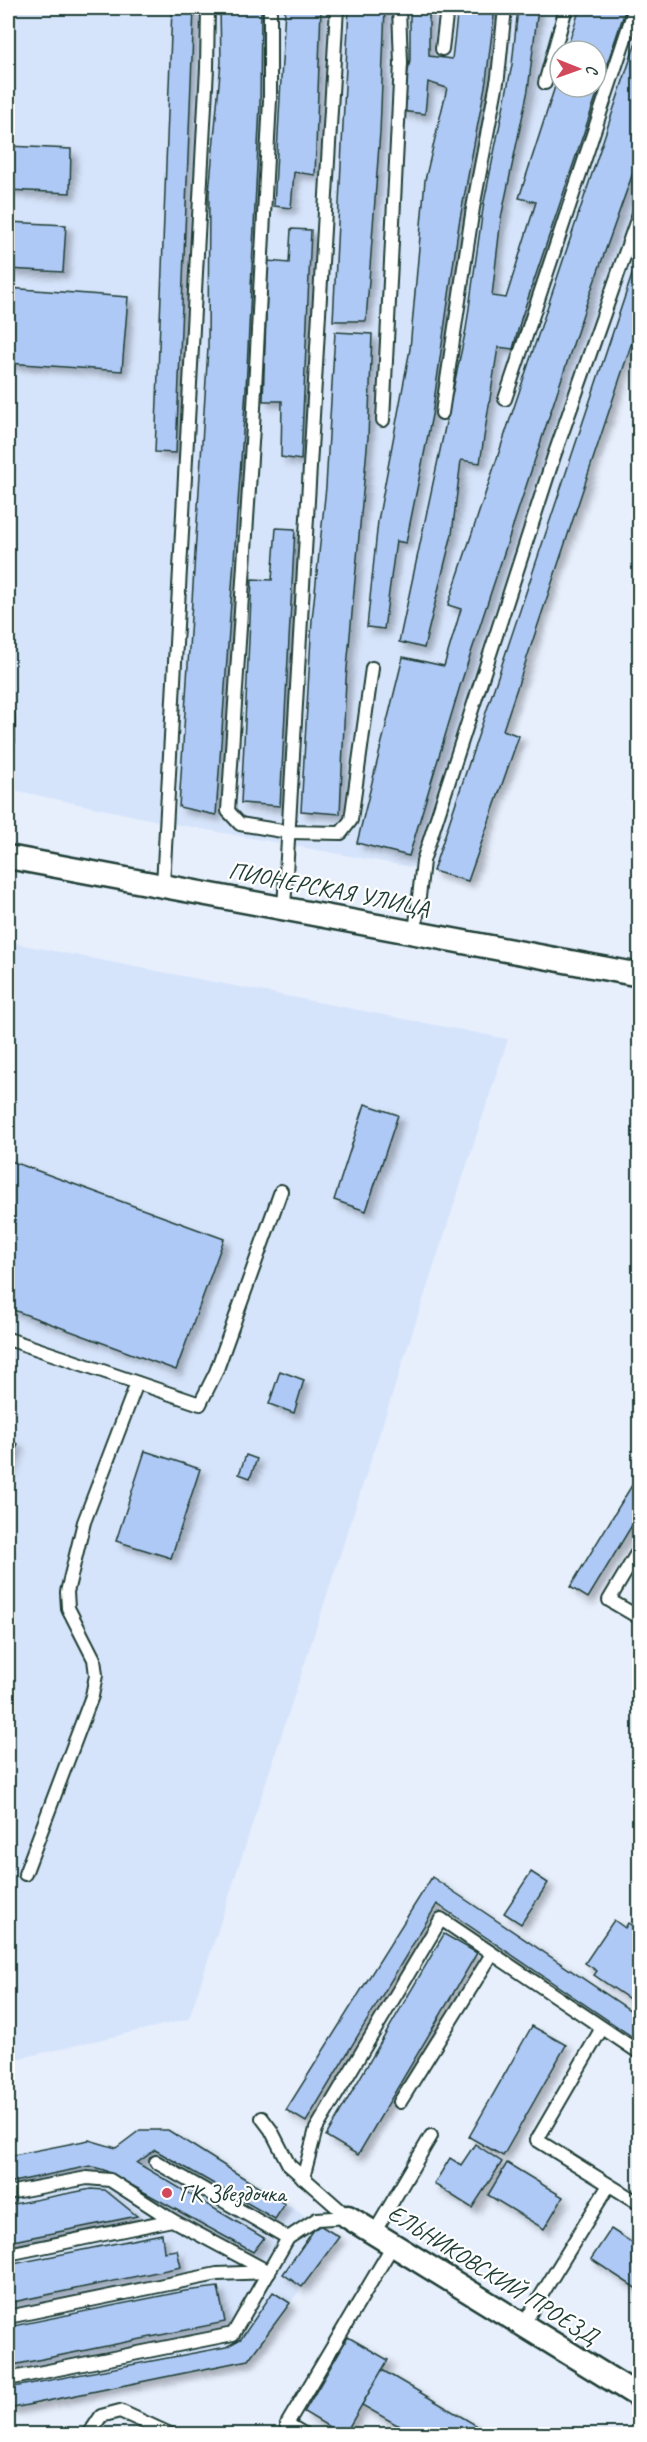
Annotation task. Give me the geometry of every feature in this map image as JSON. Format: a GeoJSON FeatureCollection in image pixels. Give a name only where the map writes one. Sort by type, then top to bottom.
{"type":"FeatureCollection","features":[{"type":"Feature","properties":{"kind":"street","name":"ПИОНЕРСКАЯ УЛИЦА"},"geometry":{"type":"LineString","coordinates":[[8,857],[639,975]]}},
{"type":"Feature","properties":{"kind":"street","name":"ЕЛЬНИКОВСКИЙ ПРОЕЗД"},"geometry":{"type":"LineString","coordinates":[[348,2217],[639,2397]]}},
{"type":"Feature","properties":{"kind":"lane"},"geometry":{"type":"LineString","coordinates":[[163,885],[207,68],[208,8]]}},
{"type":"Feature","properties":{"kind":"lane"},"geometry":{"type":"LineString","coordinates":[[270,8],[270,100],[254,427],[228,811],[240,825],[288,832],[341,833],[351,820],[372,668]]}},
{"type":"Feature","properties":{"kind":"lane"},"geometry":{"type":"LineString","coordinates":[[284,908],[337,8]]}},
{"type":"Feature","properties":{"kind":"lane"},"geometry":{"type":"LineString","coordinates":[[383,420],[401,63],[399,8]]}},
{"type":"Feature","properties":{"kind":"lane"},"geometry":{"type":"LineString","coordinates":[[442,49],[447,8]]}},
{"type":"Feature","properties":{"kind":"lane"},"geometry":{"type":"LineString","coordinates":[[442,413],[473,208],[498,77],[505,8]]}},
{"type":"Feature","properties":{"kind":"lane"},"geometry":{"type":"LineString","coordinates":[[545,83],[566,8]]}},
{"type":"Feature","properties":{"kind":"lane"},"geometry":{"type":"LineString","coordinates":[[506,399],[635,8]]}},
{"type":"Feature","properties":{"kind":"lane"},"geometry":{"type":"LineString","coordinates":[[415,933],[423,861],[554,456],[639,211]]}},
{"type":"Feature","properties":{"kind":"lane"},"geometry":{"type":"LineString","coordinates":[[8,715],[8,741]]}},
{"type":"Feature","properties":{"kind":"lane"},"geometry":{"type":"LineString","coordinates":[[8,1339],[200,1404],[216,1372],[282,1191]]}},
{"type":"Feature","properties":{"kind":"lane"},"geometry":{"type":"LineString","coordinates":[[25,1874],[92,1696],[96,1675],[94,1659],[68,1608],[67,1592],[84,1522],[136,1383]]}},
{"type":"Feature","properties":{"kind":"lane"},"geometry":{"type":"LineString","coordinates":[[639,1548],[609,1600],[639,1618]]}},
{"type":"Feature","properties":{"kind":"lane"},"geometry":{"type":"LineString","coordinates":[[303,2178],[316,2129],[441,1919],[639,2053]]}},
{"type":"Feature","properties":{"kind":"lane"},"geometry":{"type":"LineString","coordinates":[[400,2102],[492,1954]]}},
{"type":"Feature","properties":{"kind":"lane"},"geometry":{"type":"LineString","coordinates":[[602,2028],[537,2140],[639,2204]]}},
{"type":"Feature","properties":{"kind":"lane"},"geometry":{"type":"LineString","coordinates":[[262,2118],[271,2130],[288,2165],[348,2217]]}},
{"type":"Feature","properties":{"kind":"lane"},"geometry":{"type":"LineString","coordinates":[[374,2233],[431,2136]]}},
{"type":"Feature","properties":{"kind":"lane"},"geometry":{"type":"LineString","coordinates":[[156,2162],[288,2238]]}},
{"type":"Feature","properties":{"kind":"lane"},"geometry":{"type":"LineString","coordinates":[[8,2193],[87,2178],[110,2180],[172,2220],[269,2272]]}},
{"type":"Feature","properties":{"kind":"lane"},"geometry":{"type":"LineString","coordinates":[[524,2325],[609,2185]]}},
{"type":"Feature","properties":{"kind":"lane"},"geometry":{"type":"LineString","coordinates":[[8,2379],[233,2334],[288,2238],[317,2220],[348,2217]]}},
{"type":"Feature","properties":{"kind":"lane"},"geometry":{"type":"LineString","coordinates":[[8,2254],[172,2220]]}},
{"type":"Feature","properties":{"kind":"lane"},"geometry":{"type":"LineString","coordinates":[[304,2434],[286,2424],[393,2245]]}},
{"type":"Feature","properties":{"kind":"lane"},"geometry":{"type":"LineString","coordinates":[[8,2317],[217,2274],[269,2272]]}},
{"type":"Feature","properties":{"kind":"lane"},"geometry":{"type":"LineString","coordinates":[[89,2434],[100,2416],[120,2411],[171,2434]]}},
{"type":"Feature","properties":{"kind":"shaded area"},"geometry":{"type":"Polygon","coordinates":[[[8,8],[639,8],[639,318],[503,730],[519,736],[468,881],[432,871],[158,821],[8,789],[8,8]]]}},
{"type":"Feature","properties":{"kind":"shaded area"},"geometry":{"type":"Polygon","coordinates":[[[8,942],[508,1039],[189,2019],[8,2061],[8,942]]]}},
{"type":"Feature","properties":{"kind":"shaded area"},"geometry":{"type":"Polygon","coordinates":[[[140,2130],[168,2130],[339,2237],[248,2360],[8,2409],[8,2156],[89,2140],[116,2148],[140,2130]]]}},
{"type":"Feature","properties":{"kind":"building"},"geometry":{"type":"Polygon","coordinates":[[[172,8],[194,8],[176,453],[155,452],[172,8]]]}},
{"type":"Feature","properties":{"kind":"building"},"geometry":{"type":"Polygon","coordinates":[[[220,8],[261,8],[260,105],[246,389],[216,815],[179,807],[208,348],[209,193],[221,62],[220,8]]]}},
{"type":"Feature","properties":{"kind":"building"},"geometry":{"type":"Polygon","coordinates":[[[285,8],[321,8],[315,175],[294,172],[291,208],[274,206],[285,8]]]}},
{"type":"Feature","properties":{"kind":"building"},"geometry":{"type":"Polygon","coordinates":[[[349,8],[385,8],[380,132],[366,321],[333,321],[349,8]]]}},
{"type":"Feature","properties":{"kind":"building"},"geometry":{"type":"Polygon","coordinates":[[[410,8],[429,8],[429,56],[452,59],[458,8],[495,8],[486,81],[459,224],[432,415],[406,543],[396,541],[384,629],[367,627],[378,521],[410,349],[425,180],[447,88],[428,82],[425,114],[401,111],[410,60],[410,8]]]}},
{"type":"Feature","properties":{"kind":"building"},"geometry":{"type":"Polygon","coordinates":[[[518,8],[538,8],[528,90],[501,218],[492,296],[506,298],[536,202],[519,198],[551,99],[595,99],[513,349],[498,347],[480,463],[461,460],[452,534],[424,648],[399,642],[466,329],[484,202],[512,65],[518,8]]]}},
{"type":"Feature","properties":{"kind":"building"},"geometry":{"type":"Polygon","coordinates":[[[580,8],[626,8],[608,61],[608,39],[570,39],[580,8]]]}},
{"type":"Feature","properties":{"kind":"building"},"geometry":{"type":"Polygon","coordinates":[[[640,30],[640,153],[586,305],[460,686],[409,856],[357,843],[403,657],[444,666],[461,609],[448,605],[640,30]]]}},
{"type":"Feature","properties":{"kind":"building"},"geometry":{"type":"Polygon","coordinates":[[[8,146],[71,149],[70,193],[8,190],[8,146]]]}},
{"type":"Feature","properties":{"kind":"building"},"geometry":{"type":"Polygon","coordinates":[[[8,222],[66,225],[63,272],[8,269],[8,222]]]}},
{"type":"Feature","properties":{"kind":"building"},"geometry":{"type":"Polygon","coordinates":[[[291,229],[311,230],[301,460],[281,457],[282,401],[263,401],[268,261],[289,263],[291,229]]]}},
{"type":"Feature","properties":{"kind":"building"},"geometry":{"type":"Polygon","coordinates":[[[640,251],[640,318],[503,730],[519,736],[468,881],[433,871],[640,251]]]}},
{"type":"Feature","properties":{"kind":"building"},"geometry":{"type":"Polygon","coordinates":[[[8,288],[128,297],[122,371],[8,363],[8,288]]]}},
{"type":"Feature","properties":{"kind":"building"},"geometry":{"type":"Polygon","coordinates":[[[335,332],[372,334],[368,437],[346,679],[340,814],[301,811],[312,620],[326,487],[335,332]]]}},
{"type":"Feature","properties":{"kind":"building"},"geometry":{"type":"Polygon","coordinates":[[[276,528],[295,529],[280,806],[241,803],[252,579],[272,580],[276,528]]]}},
{"type":"Feature","properties":{"kind":"building"},"geometry":{"type":"Polygon","coordinates":[[[365,1104],[398,1115],[366,1211],[334,1200],[365,1104]]]}},
{"type":"Feature","properties":{"kind":"building"},"geometry":{"type":"Polygon","coordinates":[[[8,1160],[224,1239],[176,1370],[8,1308],[8,1160]]]}},
{"type":"Feature","properties":{"kind":"building"},"geometry":{"type":"Polygon","coordinates":[[[280,1371],[304,1380],[294,1413],[269,1404],[280,1371]]]}},
{"type":"Feature","properties":{"kind":"building"},"geometry":{"type":"Polygon","coordinates":[[[8,1440],[18,1444],[8,1471],[8,1440]]]}},
{"type":"Feature","properties":{"kind":"building"},"geometry":{"type":"Polygon","coordinates":[[[145,1451],[200,1469],[171,1558],[116,1541],[145,1451]]]}},
{"type":"Feature","properties":{"kind":"building"},"geometry":{"type":"Polygon","coordinates":[[[246,1455],[257,1459],[250,1478],[239,1474],[246,1455]]]}},
{"type":"Feature","properties":{"kind":"building"},"geometry":{"type":"Polygon","coordinates":[[[640,1472],[640,1512],[588,1598],[570,1587],[640,1472]]]}},
{"type":"Feature","properties":{"kind":"building"},"geometry":{"type":"Polygon","coordinates":[[[531,1872],[548,1883],[521,1924],[504,1913],[531,1872]]]}},
{"type":"Feature","properties":{"kind":"building"},"geometry":{"type":"Polygon","coordinates":[[[432,1877],[640,2017],[640,2042],[437,1904],[306,2122],[286,2110],[432,1877]]]}},
{"type":"Feature","properties":{"kind":"building"},"geometry":{"type":"Polygon","coordinates":[[[614,1920],[625,1928],[628,1923],[640,1931],[640,2006],[594,1975],[597,1971],[585,1963],[614,1920]]]}},
{"type":"Feature","properties":{"kind":"building"},"geometry":{"type":"Polygon","coordinates":[[[444,1934],[477,1953],[358,2155],[326,2136],[444,1934]]]}},
{"type":"Feature","properties":{"kind":"building"},"geometry":{"type":"Polygon","coordinates":[[[532,2026],[566,2045],[503,2156],[469,2137],[532,2026]]]}},
{"type":"Feature","properties":{"kind":"building","name":"ГК Звездочка"},"geometry":{"type":"Polygon","coordinates":[[[140,2130],[168,2130],[285,2204],[275,2219],[155,2150],[137,2163],[264,2238],[253,2252],[104,2170],[90,2166],[8,2183],[8,2156],[89,2140],[116,2148],[140,2130]]]}},
{"type":"Feature","properties":{"kind":"building"},"geometry":{"type":"Polygon","coordinates":[[[475,2144],[502,2162],[472,2208],[434,2184],[450,2158],[461,2165],[475,2144]]]}},
{"type":"Feature","properties":{"kind":"building"},"geometry":{"type":"Polygon","coordinates":[[[507,2163],[563,2197],[544,2229],[488,2195],[507,2163]]]}},
{"type":"Feature","properties":{"kind":"building"},"geometry":{"type":"Polygon","coordinates":[[[91,2189],[105,2190],[137,2216],[8,2242],[8,2205],[91,2189]]]}},
{"type":"Feature","properties":{"kind":"building"},"geometry":{"type":"Polygon","coordinates":[[[318,2224],[339,2237],[302,2287],[283,2274],[318,2224]]]}},
{"type":"Feature","properties":{"kind":"building"},"geometry":{"type":"Polygon","coordinates":[[[611,2229],[640,2248],[640,2291],[591,2259],[611,2229]]]}},
{"type":"Feature","properties":{"kind":"building"},"geometry":{"type":"Polygon","coordinates":[[[162,2234],[164,2252],[177,2250],[181,2267],[8,2303],[8,2265],[162,2234]]]}},
{"type":"Feature","properties":{"kind":"building"},"geometry":{"type":"Polygon","coordinates":[[[218,2287],[225,2322],[8,2366],[8,2327],[185,2291],[218,2287]]]}},
{"type":"Feature","properties":{"kind":"building"},"geometry":{"type":"Polygon","coordinates":[[[273,2292],[290,2303],[248,2360],[8,2409],[8,2388],[226,2347],[241,2339],[273,2292]]]}},
{"type":"Feature","properties":{"kind":"building"},"geometry":{"type":"Polygon","coordinates":[[[348,2337],[388,2360],[345,2434],[341,2434],[304,2412],[348,2337]]]}},
{"type":"Feature","properties":{"kind":"building"},"geometry":{"type":"Polygon","coordinates":[[[382,2370],[491,2434],[413,2434],[362,2405],[382,2370]]]}},
{"type":"Feature","properties":{"kind":"place","name":"ГК Звездочка"},"geometry":{"type":"Point","coordinates":[167,2193]}}]}
